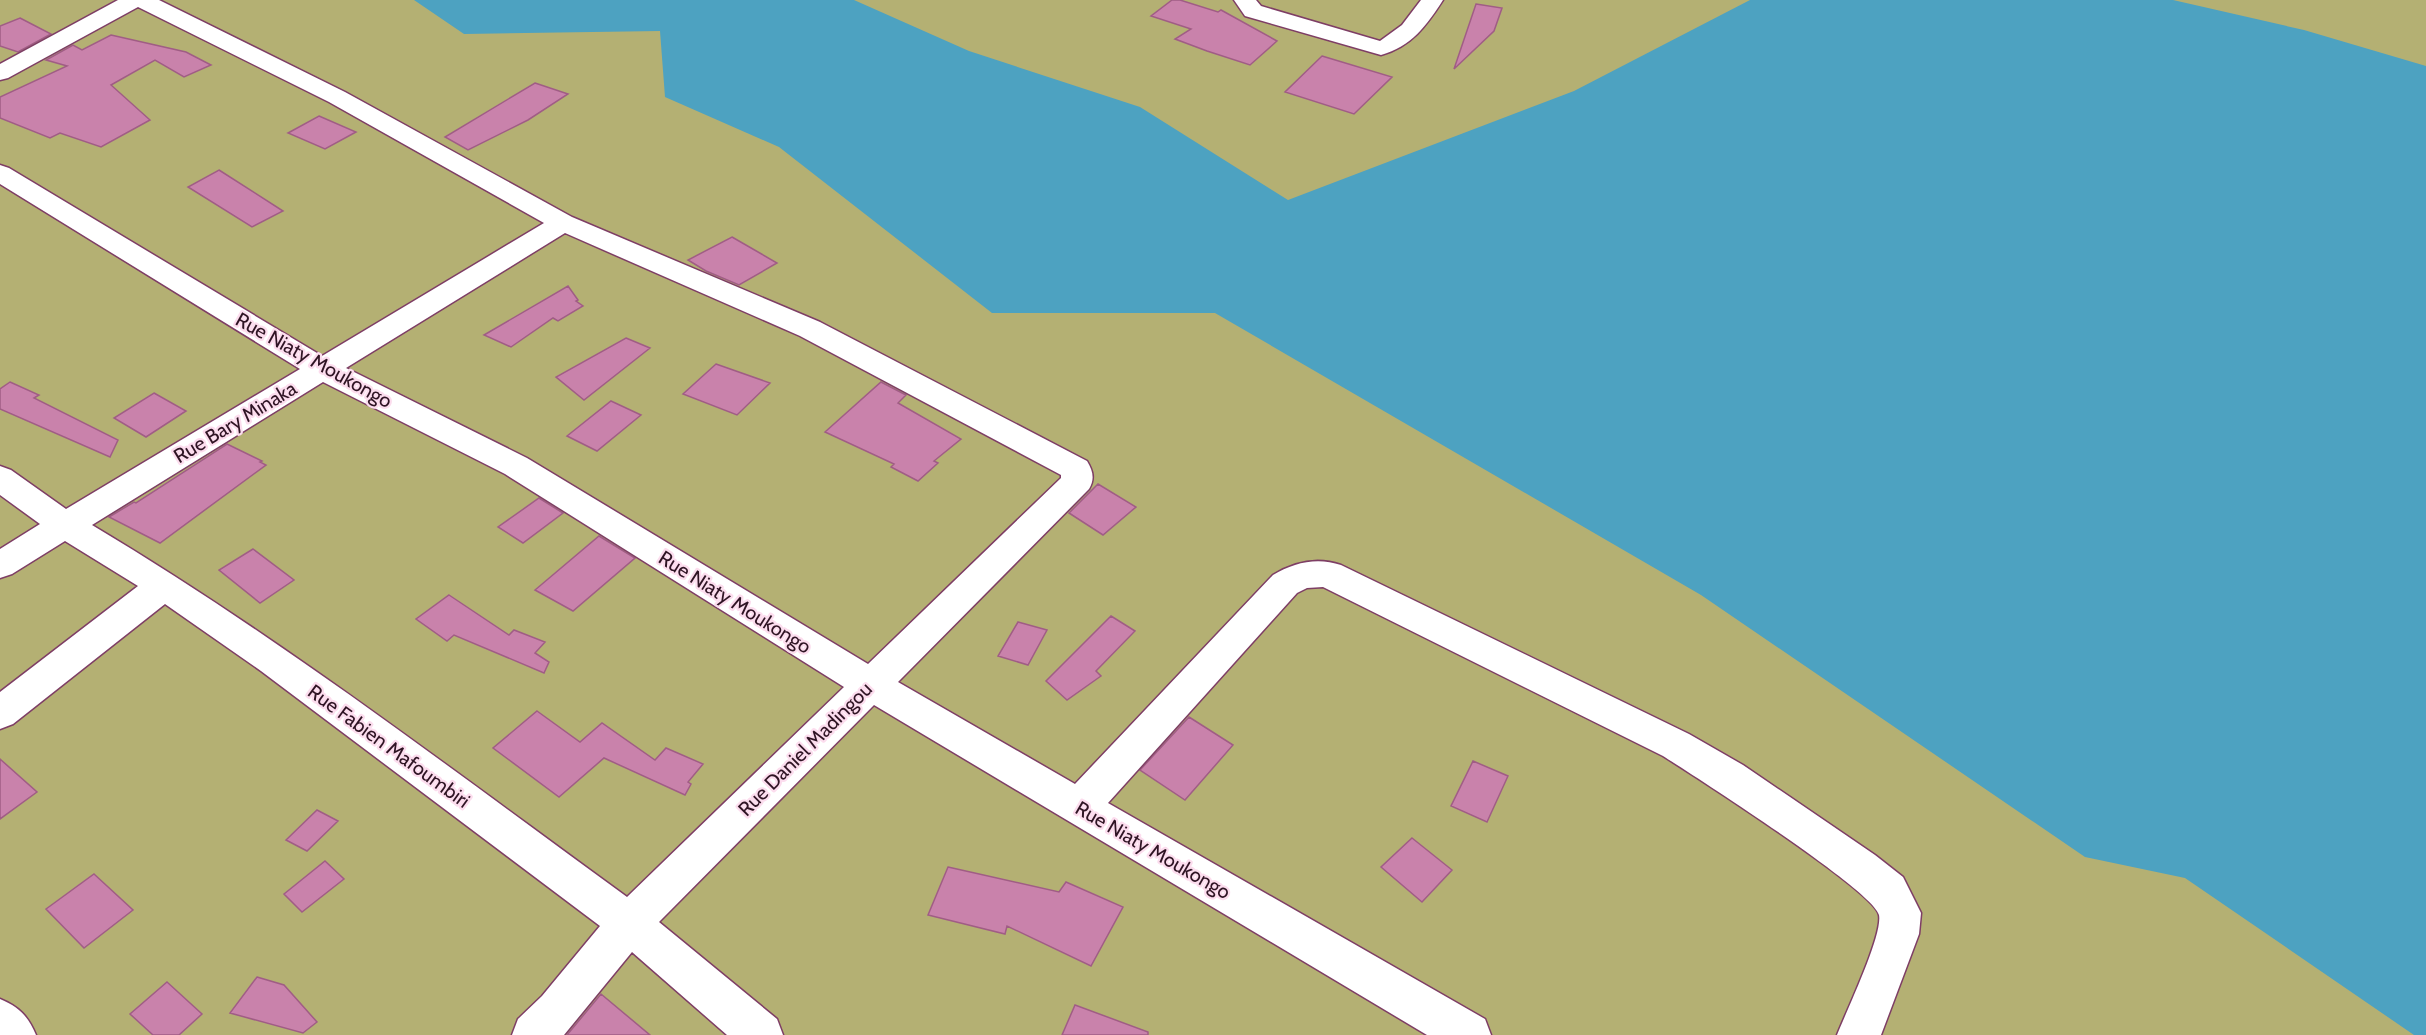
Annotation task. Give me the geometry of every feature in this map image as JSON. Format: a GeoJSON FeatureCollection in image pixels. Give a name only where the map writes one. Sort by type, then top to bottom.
{"type":"FeatureCollection","features":[{"type":"Feature","properties":{"kind":"street"},"geometry":{"type":"LineString","coordinates":[[0,73],[134,0]]}},
{"type":"Feature","properties":{"kind":"street"},"geometry":{"type":"LineString","coordinates":[[142,0],[337,97],[562,222]]}},
{"type":"Feature","properties":{"kind":"street"},"geometry":{"type":"LineString","coordinates":[[1245,0],[1253,11],[1381,48],[1394,44],[1422,15],[1432,0]]}},
{"type":"Feature","properties":{"kind":"street","name":"Rue Niaty Moukongo"},"geometry":{"type":"LineString","coordinates":[[0,173],[322,369],[516,466],[871,685],[1468,1035]]}},
{"type":"Feature","properties":{"kind":"street","name":"Rue Bary Minaka"},"geometry":{"type":"LineString","coordinates":[[0,565],[562,222]]}},
{"type":"Feature","properties":{"kind":"street","name":"Rue Daniel Madingou"},"geometry":{"type":"LineString","coordinates":[[534,1035],[557,1011],[629,923],[1078,481],[1076,469],[810,328],[562,222]]}},
{"type":"Feature","properties":{"kind":"street","name":"Rue Fabien Mafoumbiri"},"geometry":{"type":"LineString","coordinates":[[0,478],[65,525],[164,585],[274,661],[629,923],[761,1035]]}},
{"type":"Feature","properties":{"kind":"street"},"geometry":{"type":"LineString","coordinates":[[1079,807],[1285,584],[1297,576],[1310,573],[1329,574],[1676,745],[1729,777],[1861,868],[1888,891],[1900,913],[1898,934],[1859,1035]]}},
{"type":"Feature","properties":{"kind":"street"},"geometry":{"type":"LineString","coordinates":[[0,713],[164,585]]}},
{"type":"Feature","properties":{"kind":"street"},"geometry":{"type":"LineString","coordinates":[[0,1022],[14,1035]]}},
{"type":"Feature","properties":{"kind":"shaded area"},"geometry":{"type":"Polygon","coordinates":[[[0,0],[2426,0],[2426,1035],[0,1035],[0,0]]]}},
{"type":"Feature","properties":{"kind":"water"},"geometry":{"type":"Polygon","coordinates":[[[414,0],[854,0],[969,51],[1140,107],[1288,200],[1574,91],[1750,0],[2173,0],[2304,30],[2426,66],[2426,1035],[2414,1035],[2185,878],[2085,857],[1701,595],[1215,313],[992,313],[779,147],[665,97],[660,31],[464,34],[414,0]]]}},
{"type":"Feature","properties":{"kind":"building"},"geometry":{"type":"Polygon","coordinates":[[[1172,0],[1180,0],[1218,12],[1221,10],[1277,41],[1250,65],[1175,39],[1191,29],[1151,16],[1172,0]]]}},
{"type":"Feature","properties":{"kind":"building"},"geometry":{"type":"Polygon","coordinates":[[[1476,4],[1502,8],[1494,31],[1454,69],[1476,4]]]}},
{"type":"Feature","properties":{"kind":"building"},"geometry":{"type":"Polygon","coordinates":[[[20,18],[51,34],[18,52],[0,46],[0,26],[20,18]]]}},
{"type":"Feature","properties":{"kind":"building"},"geometry":{"type":"Polygon","coordinates":[[[111,35],[186,52],[211,65],[184,77],[155,60],[111,85],[150,120],[101,147],[60,133],[50,138],[0,118],[0,97],[67,66],[46,60],[73,45],[82,50],[111,35]]]}},
{"type":"Feature","properties":{"kind":"building"},"geometry":{"type":"Polygon","coordinates":[[[1322,56],[1392,77],[1354,114],[1285,92],[1322,56]]]}},
{"type":"Feature","properties":{"kind":"building"},"geometry":{"type":"Polygon","coordinates":[[[535,83],[568,94],[528,120],[468,150],[445,137],[535,83]]]}},
{"type":"Feature","properties":{"kind":"building"},"geometry":{"type":"Polygon","coordinates":[[[319,116],[356,132],[325,149],[288,133],[319,116]]]}},
{"type":"Feature","properties":{"kind":"building"},"geometry":{"type":"Polygon","coordinates":[[[219,170],[283,211],[252,227],[188,187],[219,170]]]}},
{"type":"Feature","properties":{"kind":"building"},"geometry":{"type":"Polygon","coordinates":[[[732,237],[777,263],[739,285],[706,271],[688,260],[732,237]]]}},
{"type":"Feature","properties":{"kind":"building"},"geometry":{"type":"Polygon","coordinates":[[[568,286],[578,300],[576,301],[583,306],[558,321],[553,318],[511,347],[484,335],[568,286]]]}},
{"type":"Feature","properties":{"kind":"building"},"geometry":{"type":"Polygon","coordinates":[[[626,338],[650,348],[584,400],[556,377],[626,338]]]}},
{"type":"Feature","properties":{"kind":"building"},"geometry":{"type":"Polygon","coordinates":[[[716,364],[770,383],[737,415],[683,394],[716,364]]]}},
{"type":"Feature","properties":{"kind":"building"},"geometry":{"type":"Polygon","coordinates":[[[10,382],[39,395],[34,398],[118,440],[110,457],[0,409],[0,389],[10,382]]]}},
{"type":"Feature","properties":{"kind":"building"},"geometry":{"type":"Polygon","coordinates":[[[881,382],[906,395],[898,403],[961,439],[934,461],[938,463],[918,481],[891,467],[894,464],[825,432],[881,382]]]}},
{"type":"Feature","properties":{"kind":"building"},"geometry":{"type":"Polygon","coordinates":[[[154,393],[186,411],[146,437],[114,418],[154,393]]]}},
{"type":"Feature","properties":{"kind":"building"},"geometry":{"type":"Polygon","coordinates":[[[611,401],[641,415],[597,451],[567,436],[611,401]]]}},
{"type":"Feature","properties":{"kind":"building"},"geometry":{"type":"Polygon","coordinates":[[[227,444],[266,465],[160,543],[109,517],[134,502],[136,503],[227,444]]]}},
{"type":"Feature","properties":{"kind":"building"},"geometry":{"type":"Polygon","coordinates":[[[1098,484],[1136,507],[1103,535],[1069,513],[1098,484]]]}},
{"type":"Feature","properties":{"kind":"building"},"geometry":{"type":"Polygon","coordinates":[[[539,498],[563,513],[523,543],[498,527],[539,498]]]}},
{"type":"Feature","properties":{"kind":"building"},"geometry":{"type":"Polygon","coordinates":[[[599,536],[635,558],[573,611],[535,590],[599,536]]]}},
{"type":"Feature","properties":{"kind":"building"},"geometry":{"type":"Polygon","coordinates":[[[253,549],[294,580],[260,603],[219,570],[253,549]]]}},
{"type":"Feature","properties":{"kind":"building"},"geometry":{"type":"Polygon","coordinates":[[[449,595],[509,635],[514,630],[545,642],[535,653],[549,662],[544,673],[454,635],[447,641],[416,619],[449,595]]]}},
{"type":"Feature","properties":{"kind":"building"},"geometry":{"type":"Polygon","coordinates":[[[1111,616],[1135,631],[1096,671],[1101,676],[1067,700],[1046,681],[1111,616]]]}},
{"type":"Feature","properties":{"kind":"building"},"geometry":{"type":"Polygon","coordinates":[[[1018,622],[1047,630],[1028,665],[998,656],[1018,622]]]}},
{"type":"Feature","properties":{"kind":"building"},"geometry":{"type":"Polygon","coordinates":[[[537,711],[580,742],[602,723],[655,760],[666,748],[703,764],[688,782],[691,784],[685,795],[604,758],[559,797],[493,748],[537,711]]]}},
{"type":"Feature","properties":{"kind":"building"},"geometry":{"type":"Polygon","coordinates":[[[1189,717],[1233,745],[1185,800],[1140,770],[1189,717]]]}},
{"type":"Feature","properties":{"kind":"building"},"geometry":{"type":"Polygon","coordinates":[[[0,759],[37,792],[0,819],[0,759]]]}},
{"type":"Feature","properties":{"kind":"building"},"geometry":{"type":"Polygon","coordinates":[[[1473,761],[1508,776],[1487,822],[1451,806],[1473,761]]]}},
{"type":"Feature","properties":{"kind":"building"},"geometry":{"type":"Polygon","coordinates":[[[317,810],[338,821],[307,851],[286,840],[317,810]]]}},
{"type":"Feature","properties":{"kind":"building"},"geometry":{"type":"Polygon","coordinates":[[[1412,838],[1452,870],[1422,902],[1381,867],[1412,838]]]}},
{"type":"Feature","properties":{"kind":"building"},"geometry":{"type":"Polygon","coordinates":[[[325,861],[344,879],[302,912],[284,894],[325,861]]]}},
{"type":"Feature","properties":{"kind":"building"},"geometry":{"type":"Polygon","coordinates":[[[948,867],[1059,892],[1066,882],[1123,907],[1091,966],[1007,926],[1005,934],[928,915],[948,867]]]}},
{"type":"Feature","properties":{"kind":"building"},"geometry":{"type":"Polygon","coordinates":[[[94,874],[133,910],[84,948],[46,909],[94,874]]]}},
{"type":"Feature","properties":{"kind":"building"},"geometry":{"type":"Polygon","coordinates":[[[257,977],[284,985],[317,1022],[303,1033],[230,1013],[257,977]]]}},
{"type":"Feature","properties":{"kind":"building"},"geometry":{"type":"Polygon","coordinates":[[[167,982],[202,1014],[179,1035],[153,1035],[130,1014],[167,982]]]}},
{"type":"Feature","properties":{"kind":"building"},"geometry":{"type":"Polygon","coordinates":[[[601,994],[650,1035],[567,1035],[601,994]]]}},
{"type":"Feature","properties":{"kind":"building"},"geometry":{"type":"Polygon","coordinates":[[[1075,1005],[1148,1032],[1148,1035],[1062,1035],[1075,1005]]]}}]}
